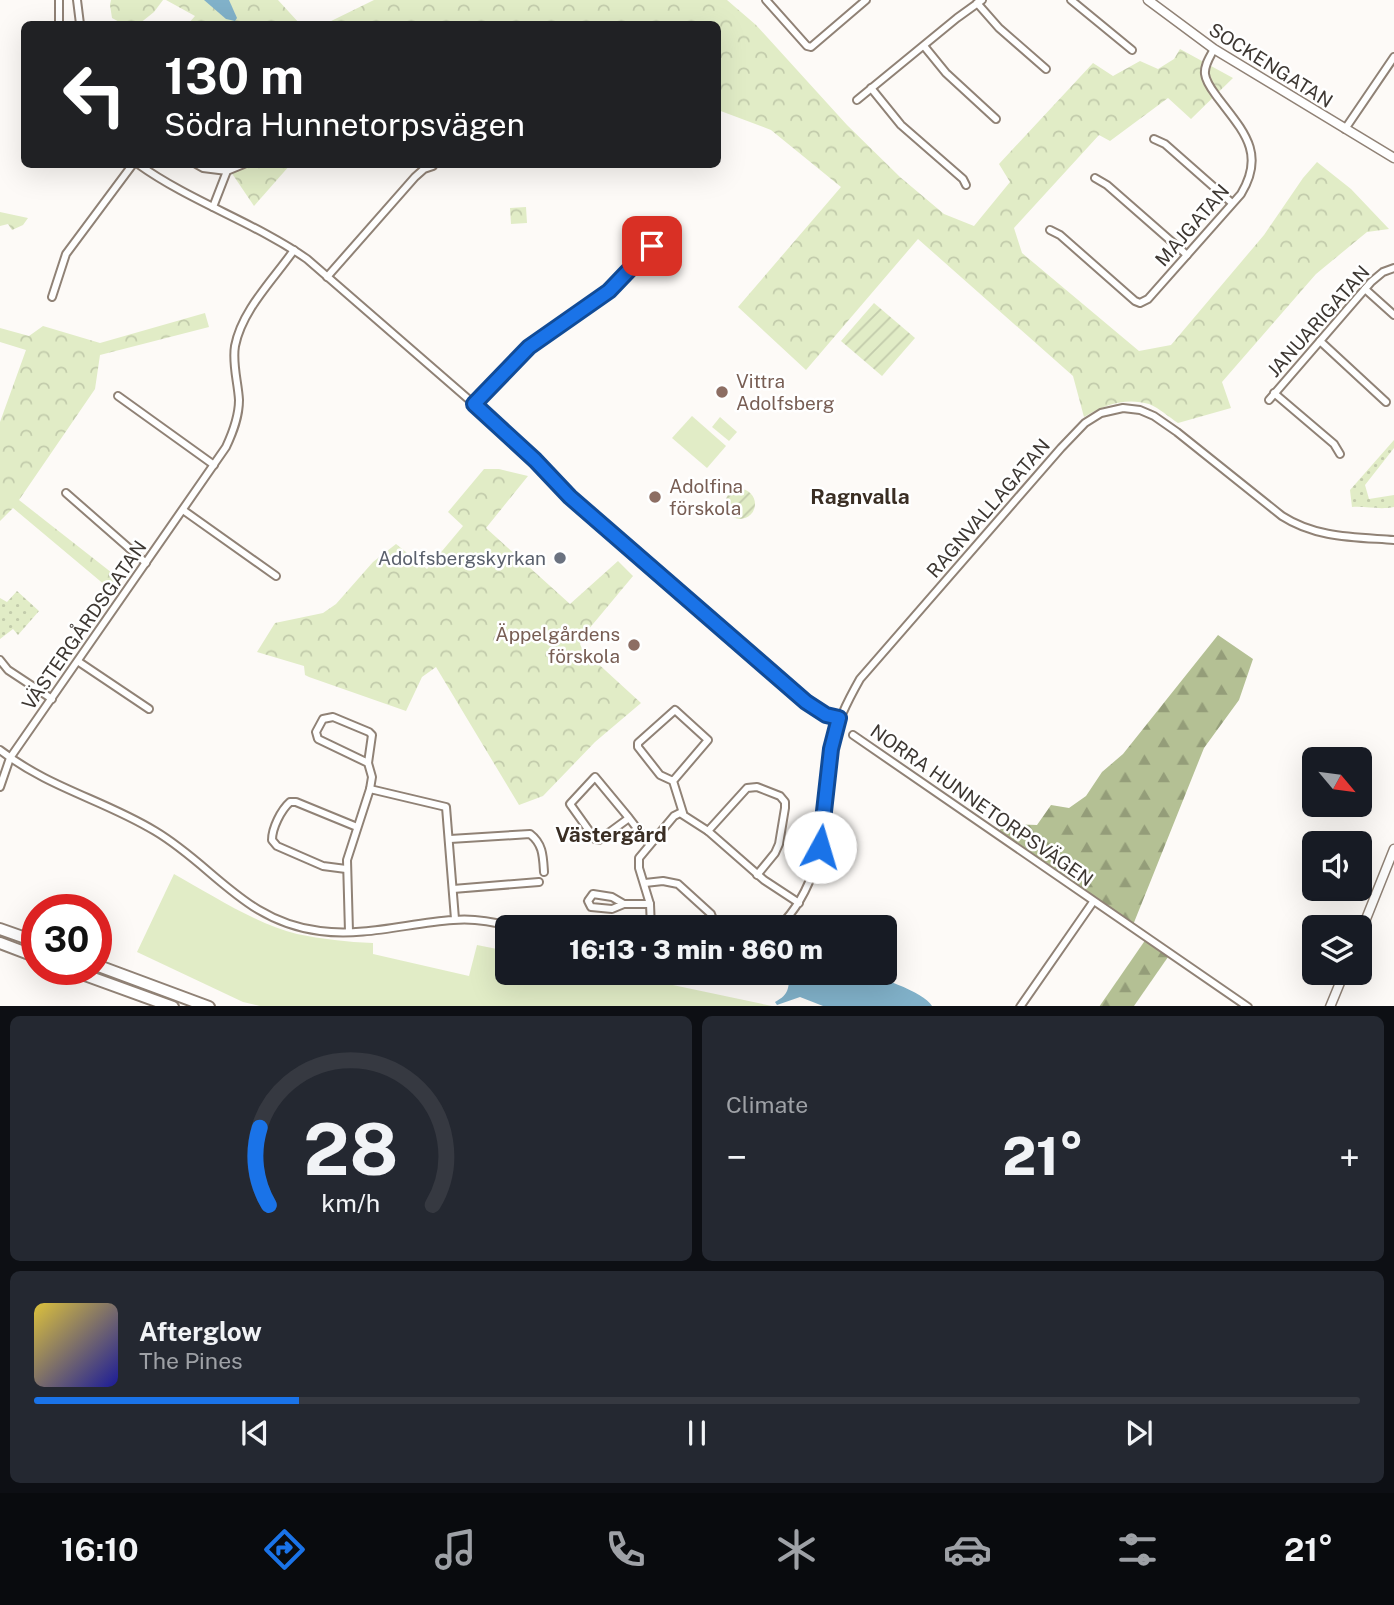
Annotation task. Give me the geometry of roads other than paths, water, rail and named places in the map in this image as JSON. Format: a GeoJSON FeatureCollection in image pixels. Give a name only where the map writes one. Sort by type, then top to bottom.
{"type":"FeatureCollection","features":[{"type":"Feature","properties":{"kind":"main road"},"geometry":{"type":"LineString","coordinates":[[0,929],[21,937]]}},
{"type":"Feature","properties":{"kind":"main road"},"geometry":{"type":"LineString","coordinates":[[1,944],[21,951]]}},
{"type":"Feature","properties":{"kind":"main road"},"geometry":{"type":"LineString","coordinates":[[112,971],[209,1006]]}},
{"type":"Feature","properties":{"kind":"main road"},"geometry":{"type":"LineString","coordinates":[[112,984],[173,1006]]}},
{"type":"Feature","properties":{"kind":"street"},"geometry":{"type":"LineString","coordinates":[[59,0],[59,21]]}},
{"type":"Feature","properties":{"kind":"street"},"geometry":{"type":"LineString","coordinates":[[77,0],[80,21]]}},
{"type":"Feature","properties":{"kind":"street"},"geometry":{"type":"LineString","coordinates":[[766,0],[807,46],[811,47],[866,0]]}},
{"type":"Feature","properties":{"kind":"street"},"geometry":{"type":"LineString","coordinates":[[1071,0],[1132,50]]}},
{"type":"Feature","properties":{"kind":"street","name":"SOCKENGATAN"},"geometry":{"type":"LineString","coordinates":[[1148,0],[1214,49],[1394,158]]}},
{"type":"Feature","properties":{"kind":"street"},"geometry":{"type":"LineString","coordinates":[[857,100],[979,1],[999,28],[1046,69]]}},
{"type":"Feature","properties":{"kind":"street"},"geometry":{"type":"LineString","coordinates":[[924,46],[946,73],[996,119]]}},
{"type":"Feature","properties":{"kind":"street","name":"MAJGATAN"},"geometry":{"type":"LineString","coordinates":[[1050,230],[1060,235],[1135,301],[1140,303],[1148,299],[1249,180],[1252,153],[1242,130],[1206,79],[1207,64],[1214,49]]}},
{"type":"Feature","properties":{"kind":"street","name":"SOCKENGATAN"},"geometry":{"type":"LineString","coordinates":[[1345,130],[1394,57]]}},
{"type":"Feature","properties":{"kind":"street"},"geometry":{"type":"LineString","coordinates":[[871,88],[901,125],[963,179],[966,186]]}},
{"type":"Feature","properties":{"kind":"street"},"geometry":{"type":"LineString","coordinates":[[1154,139],[1165,144],[1232,203]]}},
{"type":"Feature","properties":{"kind":"street"},"geometry":{"type":"LineString","coordinates":[[52,297],[66,254],[133,168]]}},
{"type":"Feature","properties":{"kind":"street"},"geometry":{"type":"LineString","coordinates":[[142,168],[174,188],[294,250],[474,404],[535,460],[570,497],[806,702],[826,715],[839,718]]}},
{"type":"Feature","properties":{"kind":"street"},"geometry":{"type":"LineString","coordinates":[[203,168],[227,171],[234,168]]}},
{"type":"Feature","properties":{"kind":"street"},"geometry":{"type":"LineString","coordinates":[[327,277],[415,177],[427,168]]}},
{"type":"Feature","properties":{"kind":"street"},"geometry":{"type":"LineString","coordinates":[[213,207],[227,171]]}},
{"type":"Feature","properties":{"kind":"street"},"geometry":{"type":"LineString","coordinates":[[1095,178],[1107,185],[1187,255]]}},
{"type":"Feature","properties":{"kind":"street"},"geometry":{"type":"LineString","coordinates":[[474,404],[529,347],[609,291],[636,263],[653,243],[650,235],[643,230],[635,237],[636,263]]}},
{"type":"Feature","properties":{"kind":"street","name":"VÄSTERGÅRDSGATAN"},"geometry":{"type":"LineString","coordinates":[[0,787],[10,758],[226,447],[237,419],[239,402],[234,359],[240,328],[294,250]]}},
{"type":"Feature","properties":{"kind":"street","name":"JANUARIGATAN"},"geometry":{"type":"LineString","coordinates":[[1269,400],[1365,289],[1378,276],[1394,268]]}},
{"type":"Feature","properties":{"kind":"street"},"geometry":{"type":"LineString","coordinates":[[1365,289],[1394,315]]}},
{"type":"Feature","properties":{"kind":"street"},"geometry":{"type":"LineString","coordinates":[[1320,341],[1386,402]]}},
{"type":"Feature","properties":{"kind":"street"},"geometry":{"type":"LineString","coordinates":[[1274,393],[1334,444],[1340,454]]}},
{"type":"Feature","properties":{"kind":"street"},"geometry":{"type":"LineString","coordinates":[[118,396],[214,465]]}},
{"type":"Feature","properties":{"kind":"street","name":"RAGNVALLAGATAN"},"geometry":{"type":"LineString","coordinates":[[789,915],[807,889],[818,861],[831,749],[839,718],[860,679],[1072,436],[1090,419],[1106,411],[1129,408],[1154,416],[1298,526],[1333,536],[1394,540]]}},
{"type":"Feature","properties":{"kind":"street"},"geometry":{"type":"LineString","coordinates":[[66,493],[146,563]]}},
{"type":"Feature","properties":{"kind":"street"},"geometry":{"type":"LineString","coordinates":[[183,510],[276,576]]}},
{"type":"Feature","properties":{"kind":"street"},"geometry":{"type":"LineString","coordinates":[[0,660],[8,670],[52,699]]}},
{"type":"Feature","properties":{"kind":"street"},"geometry":{"type":"LineString","coordinates":[[79,662],[149,709]]}},
{"type":"Feature","properties":{"kind":"street"},"geometry":{"type":"LineString","coordinates":[[673,781],[708,740],[675,710],[638,743],[638,747],[660,775],[673,781],[683,813],[708,831],[757,875],[799,903]]}},
{"type":"Feature","properties":{"kind":"street"},"geometry":{"type":"LineString","coordinates":[[349,932],[346,869],[370,789],[372,777],[368,763],[373,739],[369,732],[333,717],[323,719],[316,732],[318,739],[368,763]]}},
{"type":"Feature","properties":{"kind":"street","name":"NORRA HUNNETORPSVÄGEN"},"geometry":{"type":"LineString","coordinates":[[853,735],[1248,1006]]}},
{"type":"Feature","properties":{"kind":"street"},"geometry":{"type":"LineString","coordinates":[[0,750],[46,781],[155,831],[195,859],[235,896],[282,922],[313,930],[349,932],[455,919],[495,923]]}},
{"type":"Feature","properties":{"kind":"street"},"geometry":{"type":"LineString","coordinates":[[629,818],[599,840],[570,804],[595,777],[598,778],[629,818],[649,844]]}},
{"type":"Feature","properties":{"kind":"street"},"geometry":{"type":"LineString","coordinates":[[708,831],[747,788],[757,787],[780,796],[785,802],[785,808],[779,844],[757,875]]}},
{"type":"Feature","properties":{"kind":"street"},"geometry":{"type":"LineString","coordinates":[[370,789],[446,807],[455,919]]}},
{"type":"Feature","properties":{"kind":"street"},"geometry":{"type":"LineString","coordinates":[[346,869],[323,866],[277,846],[272,840],[272,834],[285,806],[290,802],[357,827]]}},
{"type":"Feature","properties":{"kind":"street"},"geometry":{"type":"LineString","coordinates":[[650,915],[650,904],[638,861],[674,816],[683,813]]}},
{"type":"Feature","properties":{"kind":"street"},"geometry":{"type":"LineString","coordinates":[[450,839],[530,834],[543,851],[544,872]]}},
{"type":"Feature","properties":{"kind":"street"},"geometry":{"type":"LineString","coordinates":[[1368,915],[1394,849]]}},
{"type":"Feature","properties":{"kind":"street"},"geometry":{"type":"LineString","coordinates":[[645,883],[663,881],[678,884],[711,915]]}},
{"type":"Feature","properties":{"kind":"street"},"geometry":{"type":"LineString","coordinates":[[453,889],[539,882]]}},
{"type":"Feature","properties":{"kind":"street"},"geometry":{"type":"LineString","coordinates":[[624,904],[612,897],[593,894],[588,901],[590,906],[610,910],[624,904],[650,904]]}},
{"type":"Feature","properties":{"kind":"street","name":"NORRA HUNNETORPSVÄGEN"},"geometry":{"type":"LineString","coordinates":[[1020,1006],[1093,902]]}},
{"type":"Feature","properties":{"kind":"street"},"geometry":{"type":"LineString","coordinates":[[1330,1006],[1339,985]]}},
{"type":"Feature","properties":{"kind":"water"},"geometry":{"type":"Polygon","coordinates":[[[204,0],[229,0],[237,18],[235,21],[226,19],[204,0]]]}},
{"type":"Feature","properties":{"kind":"water"},"geometry":{"type":"Polygon","coordinates":[[[788,985],[897,985],[919,995],[932,1006],[823,1006],[800,997],[777,1005],[775,1002],[787,990],[788,985]]]}},
{"type":"Feature","properties":{"kind":"place","name":"Vittra Adolfsberg"},"geometry":{"type":"Point","coordinates":[722,392]}},
{"type":"Feature","properties":{"kind":"place","name":"Adolfina förskola"},"geometry":{"type":"Point","coordinates":[655,497]}},
{"type":"Feature","properties":{"kind":"place","name":"Adolfsbergskyrkan"},"geometry":{"type":"Point","coordinates":[560,558]}},
{"type":"Feature","properties":{"kind":"place","name":"Äppelgårdens förskola"},"geometry":{"type":"Point","coordinates":[634,645]}},
{"type":"Feature","properties":{"kind":"district","name":"Ragnvalla"},"geometry":{"type":"Point","coordinates":[860,496]}},
{"type":"Feature","properties":{"kind":"district","name":"Västergård"},"geometry":{"type":"Point","coordinates":[611,834]}}]}
